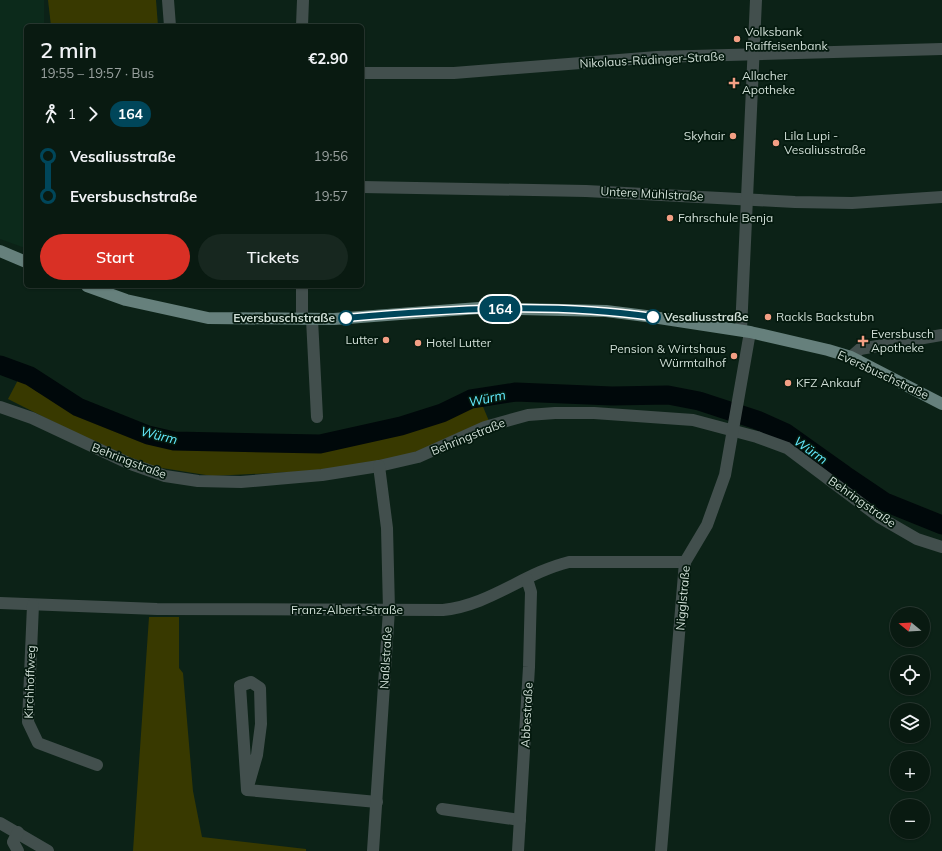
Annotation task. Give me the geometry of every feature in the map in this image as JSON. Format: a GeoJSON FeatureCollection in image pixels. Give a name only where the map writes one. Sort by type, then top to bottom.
{"type":"FeatureCollection","features":[{"type":"Feature","properties":{"kind":"main road"},"geometry":{"type":"LineString","coordinates":[[0,251],[24,261]]}},
{"type":"Feature","properties":{"kind":"main road","name":"Eversbuschstraße"},"geometry":{"type":"LineString","coordinates":[[93,288],[126,300],[208,318],[307,319],[479,308],[606,311],[646,316],[746,331],[809,345],[851,357],[942,404]]}},
{"type":"Feature","properties":{"kind":"street"},"geometry":{"type":"LineString","coordinates":[[168,0],[170,24]]}},
{"type":"Feature","properties":{"kind":"street"},"geometry":{"type":"LineString","coordinates":[[302,24],[303,0]]}},
{"type":"Feature","properties":{"kind":"street"},"geometry":{"type":"LineString","coordinates":[[746,331],[748,198],[756,0]]}},
{"type":"Feature","properties":{"kind":"street","name":"Nikolaus-Rüdinger-Straße"},"geometry":{"type":"LineString","coordinates":[[364,73],[454,73],[658,57],[753,56],[942,49]]}},
{"type":"Feature","properties":{"kind":"street","name":"Untere Mühlstraße"},"geometry":{"type":"LineString","coordinates":[[364,187],[586,191],[748,198],[795,202],[852,203],[942,197]]}},
{"type":"Feature","properties":{"kind":"street"},"geometry":{"type":"LineString","coordinates":[[302,288],[317,417]]}},
{"type":"Feature","properties":{"kind":"street","name":"Nigglstraße"},"geometry":{"type":"LineString","coordinates":[[661,851],[685,562],[707,525],[720,493],[725,475],[740,396],[746,331]]}},
{"type":"Feature","properties":{"kind":"street"},"geometry":{"type":"LineString","coordinates":[[851,357],[860,349],[942,335]]}},
{"type":"Feature","properties":{"kind":"street","name":"Behringstraße"},"geometry":{"type":"LineString","coordinates":[[0,407],[32,418],[128,463],[165,476],[198,481],[241,482],[281,480],[379,466],[418,457],[492,425],[528,415],[548,413],[630,414],[693,420],[735,427],[787,448],[880,517],[917,539],[942,547]]}},
{"type":"Feature","properties":{"kind":"street","name":"Naßlstraße"},"geometry":{"type":"LineString","coordinates":[[373,851],[389,610],[387,528],[379,466]]}},
{"type":"Feature","properties":{"kind":"street","name":"Franz-Albert-Straße"},"geometry":{"type":"LineString","coordinates":[[0,603],[157,609],[443,610],[467,606],[491,597],[557,565],[575,562],[685,562]]}},
{"type":"Feature","properties":{"kind":"street","name":"Abbestraße"},"geometry":{"type":"LineString","coordinates":[[518,851],[528,683],[531,592],[527,579]]}},
{"type":"Feature","properties":{"kind":"street","name":"Kirchhoffweg"},"geometry":{"type":"LineString","coordinates":[[33,605],[28,722],[38,743],[97,765]]}},
{"type":"Feature","properties":{"kind":"street"},"geometry":{"type":"LineString","coordinates":[[251,682],[260,688],[261,724],[257,755],[247,790],[240,686],[251,682]]}},
{"type":"Feature","properties":{"kind":"street"},"geometry":{"type":"LineString","coordinates":[[247,790],[377,802]]}},
{"type":"Feature","properties":{"kind":"street"},"geometry":{"type":"LineString","coordinates":[[442,809],[520,820]]}},
{"type":"Feature","properties":{"kind":"street"},"geometry":{"type":"LineString","coordinates":[[0,825],[18,832],[48,851]]}},
{"type":"Feature","properties":{"kind":"street"},"geometry":{"type":"LineString","coordinates":[[18,832],[13,842],[18,851]]}},
{"type":"Feature","properties":{"kind":"shaded area"},"geometry":{"type":"Polygon","coordinates":[[[0,0],[44,0],[44,24],[24,24],[24,248],[0,239],[0,0]]]}},
{"type":"Feature","properties":{"kind":"shaded area"},"geometry":{"type":"Polygon","coordinates":[[[48,0],[156,0],[158,24],[51,24],[48,0]]]}},
{"type":"Feature","properties":{"kind":"shaded area"},"geometry":{"type":"Polygon","coordinates":[[[19,378],[36,391],[86,416],[149,441],[190,449],[227,448],[309,452],[324,450],[362,439],[411,430],[450,419],[481,402],[489,421],[409,458],[313,471],[212,476],[137,464],[8,399],[19,378]]]}},
{"type":"Feature","properties":{"kind":"shaded area"},"geometry":{"type":"Polygon","coordinates":[[[149,617],[179,617],[179,668],[183,673],[193,791],[202,837],[306,849],[306,851],[133,851],[149,617]]]}},
{"type":"Feature","properties":{"kind":"waterway","name":"Würm"},"geometry":{"type":"LineString","coordinates":[[0,365],[30,376],[78,407],[148,435],[174,441],[320,444],[401,426],[442,413],[471,399],[516,392],[612,396],[668,395],[699,401],[757,420],[786,433],[885,502],[942,525]]}},
{"type":"Feature","properties":{"kind":"bus line","name":"164"},"geometry":{"type":"LineString","coordinates":[[346,318],[479,308],[606,311],[653,317]]}},
{"type":"Feature","properties":{"kind":"place","name":"Volksbank Raiffeisenbank"},"geometry":{"type":"Point","coordinates":[737,39]}},
{"type":"Feature","properties":{"kind":"place","name":"Allacher Apotheke"},"geometry":{"type":"Point","coordinates":[734,83]}},
{"type":"Feature","properties":{"kind":"place","name":"Skyhair"},"geometry":{"type":"Point","coordinates":[733,136]}},
{"type":"Feature","properties":{"kind":"place","name":"Lila Lupi - Vesaliusstraße"},"geometry":{"type":"Point","coordinates":[776,143]}},
{"type":"Feature","properties":{"kind":"place","name":"Fahrschule Benja"},"geometry":{"type":"Point","coordinates":[670,218]}},
{"type":"Feature","properties":{"kind":"place","name":"Vesaliusstraße"},"geometry":{"type":"Point","coordinates":[653,317]}},
{"type":"Feature","properties":{"kind":"place","name":"Rackls Backstubn"},"geometry":{"type":"Point","coordinates":[768,317]}},
{"type":"Feature","properties":{"kind":"place","name":"Eversbuschstraße"},"geometry":{"type":"Point","coordinates":[346,318]}},
{"type":"Feature","properties":{"kind":"place","name":"Lutter"},"geometry":{"type":"Point","coordinates":[386,340]}},
{"type":"Feature","properties":{"kind":"place","name":"Eversbusch Apotheke"},"geometry":{"type":"Point","coordinates":[863,341]}},
{"type":"Feature","properties":{"kind":"place","name":"Hotel Lutter"},"geometry":{"type":"Point","coordinates":[418,343]}},
{"type":"Feature","properties":{"kind":"place","name":"Pension & Wirtshaus Würmtalhof"},"geometry":{"type":"Point","coordinates":[734,356]}},
{"type":"Feature","properties":{"kind":"place","name":"KFZ Ankauf"},"geometry":{"type":"Point","coordinates":[788,383]}}]}
